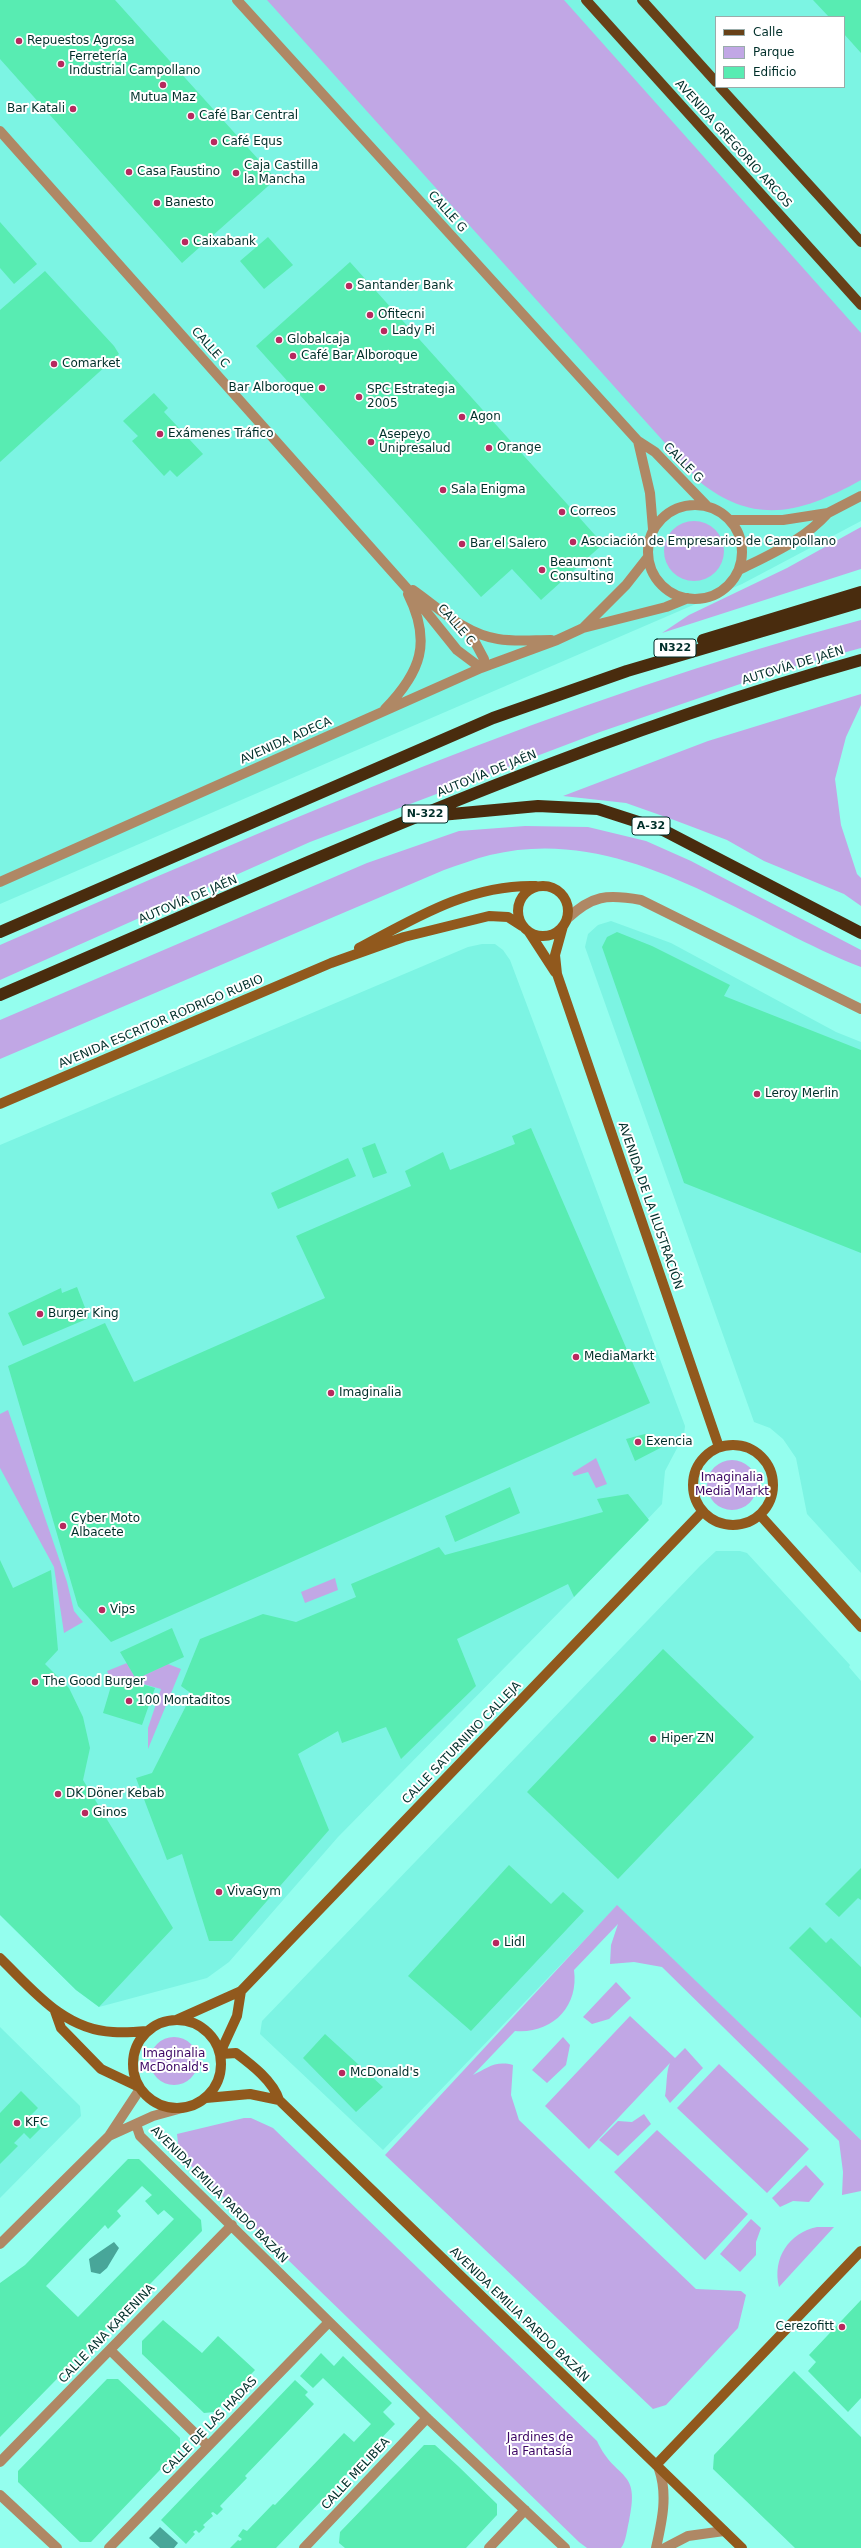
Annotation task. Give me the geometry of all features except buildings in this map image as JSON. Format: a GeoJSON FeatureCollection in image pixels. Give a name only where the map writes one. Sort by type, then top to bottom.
{"type":"FeatureCollection","features":[{"type":"Feature","properties":{"kind":"highway","name":"N322"},"geometry":{"type":"LineString","coordinates":[[493,718],[636,660],[861,592]]}},
{"type":"Feature","properties":{"kind":"highway"},"geometry":{"type":"LineString","coordinates":[[0,932],[493,718],[627,671],[861,602]]}},
{"type":"Feature","properties":{"kind":"highway","name":"AUTOVÍA DE JAÉN"},"geometry":{"type":"LineString","coordinates":[[0,995],[513,777],[769,686],[861,660]]}},
{"type":"Feature","properties":{"kind":"highway","name":"A-32"},"geometry":{"type":"LineString","coordinates":[[419,817],[538,806],[598,809],[663,830],[861,934]]}},
{"type":"Feature","properties":{"kind":"main road","name":"AVENIDA GREGORIO ARCOS"},"geometry":{"type":"LineString","coordinates":[[586,0],[861,306]]}},
{"type":"Feature","properties":{"kind":"main road"},"geometry":{"type":"LineString","coordinates":[[642,0],[715,81]]}},
{"type":"Feature","properties":{"kind":"main road"},"geometry":{"type":"LineString","coordinates":[[721,88],[861,242]]}},
{"type":"Feature","properties":{"kind":"street","name":"CALLE G"},"geometry":{"type":"LineString","coordinates":[[237,0],[638,441],[655,452],[707,506]]}},
{"type":"Feature","properties":{"kind":"street","name":"CALLE C"},"geometry":{"type":"LineString","coordinates":[[0,131],[401,582],[457,650],[481,668],[484,659],[468,629]]}},
{"type":"Feature","properties":{"kind":"street","name":"CALLE G"},"geometry":{"type":"LineString","coordinates":[[638,441],[650,493],[653,529]]}},
{"type":"Feature","properties":{"kind":"street"},"geometry":{"type":"LineString","coordinates":[[730,520],[783,520],[828,513],[861,496]]}},
{"type":"Feature","properties":{"kind":"street"},"geometry":{"type":"LineString","coordinates":[[682,506],[707,506],[718,510],[730,520],[740,536],[742,551],[739,570],[729,584],[716,594],[705,598],[688,598],[673,593],[662,585],[653,573],[648,557],[648,544],[653,529],[667,513],[682,506]]}},
{"type":"Feature","properties":{"kind":"street"},"geometry":{"type":"LineString","coordinates":[[739,570],[782,548],[816,527],[828,513]]}},
{"type":"Feature","properties":{"kind":"street","name":"AVENIDA ADECA"},"geometry":{"type":"LineString","coordinates":[[583,628],[626,585],[648,557]]}},
{"type":"Feature","properties":{"kind":"street","name":"CALLE C"},"geometry":{"type":"LineString","coordinates":[[401,582],[468,629],[482,636],[499,640],[557,640]]}},
{"type":"Feature","properties":{"kind":"street","name":"CALLE C"},"geometry":{"type":"LineString","coordinates":[[380,714],[412,678],[419,657],[419,622],[401,582]]}},
{"type":"Feature","properties":{"kind":"street","name":"AVENIDA ADECA"},"geometry":{"type":"LineString","coordinates":[[0,882],[481,668],[557,640],[583,628],[666,607],[688,598]]}},
{"type":"Feature","properties":{"kind":"street","name":"AVENIDA ESCRITOR RODRIGO RUBIO"},"geometry":{"type":"LineString","coordinates":[[332,963],[405,922],[474,892],[515,886],[536,886]]}},
{"type":"Feature","properties":{"kind":"street"},"geometry":{"type":"LineString","coordinates":[[565,923],[567,901],[562,894],[552,887],[536,886],[528,890],[519,901],[518,916],[526,929],[547,936],[557,932],[582,904],[594,899],[618,896],[641,900],[861,1009]]}},
{"type":"Feature","properties":{"kind":"street","name":"AVENIDA ESCRITOR RODRIGO RUBIO"},"geometry":{"type":"LineString","coordinates":[[0,1104],[332,963],[404,937],[489,916],[508,917],[526,929]]}},
{"type":"Feature","properties":{"kind":"street","name":"AVENIDA DE LA ILUSTRACIÓN"},"geometry":{"type":"LineString","coordinates":[[565,923],[555,955],[557,974],[719,1447]]}},
{"type":"Feature","properties":{"kind":"street","name":"AVENIDA DE LA ILUSTRACIÓN"},"geometry":{"type":"LineString","coordinates":[[526,929],[557,974]]}},
{"type":"Feature","properties":{"kind":"street"},"geometry":{"type":"LineString","coordinates":[[735,1445],[745,1447],[763,1458],[772,1472],[772,1495],[760,1515],[749,1522],[737,1526],[724,1525],[712,1520],[702,1512],[692,1492],[695,1470],[705,1456],[719,1447],[735,1445]]}},
{"type":"Feature","properties":{"kind":"street","name":"CALLE SATURNINO CALLEJA"},"geometry":{"type":"LineString","coordinates":[[176,2020],[240,1991],[702,1512]]}},
{"type":"Feature","properties":{"kind":"street"},"geometry":{"type":"LineString","coordinates":[[760,1515],[861,1627]]}},
{"type":"Feature","properties":{"kind":"street"},"geometry":{"type":"LineString","coordinates":[[0,1958],[56,2011],[84,2027],[112,2032],[147,2031]]}},
{"type":"Feature","properties":{"kind":"street"},"geometry":{"type":"LineString","coordinates":[[109,2136],[136,2124],[194,2105],[206,2098],[214,2088],[220,2076],[220,2054],[237,2016],[240,1991]]}},
{"type":"Feature","properties":{"kind":"street"},"geometry":{"type":"LineString","coordinates":[[56,2011],[62,2028],[101,2069],[139,2088],[156,2104],[169,2108],[182,2108]]}},
{"type":"Feature","properties":{"kind":"street"},"geometry":{"type":"LineString","coordinates":[[139,2088],[134,2075],[132,2063],[135,2050],[147,2031],[161,2023],[176,2020],[199,2026],[208,2032],[220,2054]]}},
{"type":"Feature","properties":{"kind":"street","name":"AVENIDA EMILIA PARDO BAZÁN"},"geometry":{"type":"LineString","coordinates":[[220,2054],[236,2053],[250,2064],[277,2093],[280,2100],[742,2548]]}},
{"type":"Feature","properties":{"kind":"street"},"geometry":{"type":"LineString","coordinates":[[0,2244],[109,2136],[139,2088]]}},
{"type":"Feature","properties":{"kind":"street"},"geometry":{"type":"LineString","coordinates":[[206,2098],[250,2094],[280,2100]]}},
{"type":"Feature","properties":{"kind":"street","name":"AVENIDA EMILIA PARDO BAZÁN"},"geometry":{"type":"LineString","coordinates":[[136,2124],[140,2136],[427,2418],[565,2548]]}},
{"type":"Feature","properties":{"kind":"street","name":"CALLE ANA KARENINA"},"geometry":{"type":"LineString","coordinates":[[0,2462],[232,2225]]}},
{"type":"Feature","properties":{"kind":"street"},"geometry":{"type":"LineString","coordinates":[[656,2548],[664,2510],[664,2484],[657,2467],[861,2251]]}},
{"type":"Feature","properties":{"kind":"street","name":"CALLE DE LAS HADAS"},"geometry":{"type":"LineString","coordinates":[[109,2548],[329,2322]]}},
{"type":"Feature","properties":{"kind":"street"},"geometry":{"type":"LineString","coordinates":[[110,2350],[208,2446]]}},
{"type":"Feature","properties":{"kind":"street","name":"CALLE MELIBEA"},"geometry":{"type":"LineString","coordinates":[[310,2546],[427,2418]]}},
{"type":"Feature","properties":{"kind":"street"},"geometry":{"type":"LineString","coordinates":[[0,2494],[57,2548]]}},
{"type":"Feature","properties":{"kind":"street"},"geometry":{"type":"LineString","coordinates":[[489,2548],[525,2510]]}},
{"type":"Feature","properties":{"kind":"street"},"geometry":{"type":"LineString","coordinates":[[665,2548],[688,2536],[724,2531]]}},
{"type":"Feature","properties":{"kind":"shaded area"},"geometry":{"type":"Polygon","coordinates":[[[0,0],[861,0],[861,521],[742,584],[0,904],[0,0]]]}},
{"type":"Feature","properties":{"kind":"shaded area"},"geometry":{"type":"Polygon","coordinates":[[[611,921],[671,943],[836,1032],[861,1042],[861,1573],[807,1514],[796,1458],[783,1439],[770,1428],[754,1422],[585,947],[588,934],[598,925],[611,921]]]}},
{"type":"Feature","properties":{"kind":"shaded area"},"geometry":{"type":"Polygon","coordinates":[[[482,944],[495,944],[503,950],[510,960],[685,1426],[684,1435],[665,1471],[662,1504],[574,1597],[338,1837],[229,1962],[207,1978],[99,2007],[76,1990],[0,1915],[0,1145],[468,947],[482,944]]]}},
{"type":"Feature","properties":{"kind":"shaded area"},"geometry":{"type":"Polygon","coordinates":[[[716,1551],[740,1551],[747,1553],[850,1665],[849,1667],[861,1681],[861,2140],[617,1906],[383,2150],[260,2034],[262,2021],[716,1551]]]}},
{"type":"Feature","properties":{"kind":"shaded area"},"geometry":{"type":"Polygon","coordinates":[[[0,2027],[80,2106],[81,2116],[0,2198],[0,2027]]]}},
{"type":"Feature","properties":{"kind":"green space"},"geometry":{"type":"Polygon","coordinates":[[[267,0],[564,0],[861,333],[861,480],[820,500],[800,507],[780,510],[761,510],[741,505],[721,496],[700,482],[267,0]]]}},
{"type":"Feature","properties":{"kind":"green space"},"geometry":{"type":"Polygon","coordinates":[[[688,521],[700,521],[711,526],[719,534],[724,545],[722,563],[711,576],[700,581],[688,581],[677,576],[669,568],[664,557],[664,545],[669,534],[677,526],[688,521]]]}},
{"type":"Feature","properties":{"kind":"green space"},"geometry":{"type":"Polygon","coordinates":[[[861,527],[861,569],[662,633],[689,615],[787,568],[861,527]]]}},
{"type":"Feature","properties":{"kind":"green space"},"geometry":{"type":"Polygon","coordinates":[[[861,620],[861,648],[781,670],[600,732],[310,842],[0,980],[0,945],[211,853],[424,766],[532,725],[641,687],[750,652],[861,620]]]}},
{"type":"Feature","properties":{"kind":"green space"},"geometry":{"type":"Polygon","coordinates":[[[861,694],[861,705],[846,737],[835,779],[841,825],[857,874],[861,878],[861,906],[844,894],[764,861],[727,840],[674,820],[626,803],[563,796],[708,741],[861,694]]]}},
{"type":"Feature","properties":{"kind":"green space"},"geometry":{"type":"Polygon","coordinates":[[[525,826],[588,827],[646,841],[691,861],[861,950],[861,967],[817,948],[682,881],[635,864],[588,852],[540,848],[490,855],[444,870],[0,1059],[0,1020],[367,863],[459,831],[525,826]]]}},
{"type":"Feature","properties":{"kind":"green space"},"geometry":{"type":"Polygon","coordinates":[[[8,1410],[67,1582],[74,1611],[83,1622],[64,1633],[54,1567],[0,1468],[0,1414],[8,1410]]]}},
{"type":"Feature","properties":{"kind":"green space"},"geometry":{"type":"Polygon","coordinates":[[[596,1458],[607,1484],[596,1488],[588,1472],[574,1476],[572,1473],[596,1458]]]}},
{"type":"Feature","properties":{"kind":"green space","name":"Imaginalia Media Markt"},"geometry":{"type":"Polygon","coordinates":[[[737,1460],[742,1461],[750,1467],[756,1475],[756,1495],[750,1503],[742,1509],[727,1510],[722,1509],[714,1503],[708,1495],[707,1480],[708,1475],[714,1467],[722,1461],[737,1460]]]}},
{"type":"Feature","properties":{"kind":"green space"},"geometry":{"type":"Polygon","coordinates":[[[335,1578],[338,1590],[305,1603],[301,1592],[335,1578]]]}},
{"type":"Feature","properties":{"kind":"green space"},"geometry":{"type":"Polygon","coordinates":[[[127,1663],[136,1679],[168,1664],[181,1669],[148,1749],[148,1728],[161,1689],[114,1676],[112,1684],[107,1671],[127,1663]]]}},
{"type":"Feature","properties":{"kind":"green space"},"geometry":{"type":"Polygon","coordinates":[[[617,1905],[861,2140],[861,2191],[842,2195],[843,2172],[839,2141],[662,1967],[634,1962],[610,1964],[611,1945],[618,1924],[574,1970],[572,1996],[560,2016],[541,2028],[528,2031],[515,2031],[473,2075],[496,2064],[513,2065],[511,2095],[519,2120],[696,2289],[741,2291],[746,2295],[738,2328],[666,2405],[653,2409],[385,2155],[617,1905]]]}},
{"type":"Feature","properties":{"kind":"green space"},"geometry":{"type":"Polygon","coordinates":[[[616,1982],[631,1998],[609,2019],[592,2024],[583,2017],[616,1982]]]}},
{"type":"Feature","properties":{"kind":"green space"},"geometry":{"type":"Polygon","coordinates":[[[630,2016],[675,2058],[685,2048],[703,2068],[670,2103],[665,2096],[670,2063],[589,2149],[545,2106],[630,2016]]]}},
{"type":"Feature","properties":{"kind":"green space","name":"Imaginalia McDonald's"},"geometry":{"type":"Polygon","coordinates":[[[169,2037],[179,2037],[191,2044],[198,2056],[198,2066],[191,2078],[179,2085],[169,2085],[161,2081],[154,2074],[150,2066],[150,2056],[154,2048],[161,2041],[169,2037]]]}},
{"type":"Feature","properties":{"kind":"green space"},"geometry":{"type":"Polygon","coordinates":[[[563,2037],[570,2045],[566,2065],[547,2083],[532,2070],[563,2037]]]}},
{"type":"Feature","properties":{"kind":"green space"},"geometry":{"type":"Polygon","coordinates":[[[719,2064],[809,2149],[767,2193],[677,2108],[719,2064]]]}},
{"type":"Feature","properties":{"kind":"green space"},"geometry":{"type":"Polygon","coordinates":[[[644,2114],[651,2124],[618,2156],[599,2140],[618,2121],[632,2122],[644,2114]]]}},
{"type":"Feature","properties":{"kind":"green space","name":"Jardines de la Fantasía"},"geometry":{"type":"Polygon","coordinates":[[[244,2118],[251,2118],[273,2128],[597,2441],[604,2454],[625,2476],[632,2491],[632,2504],[629,2521],[625,2539],[621,2548],[587,2548],[579,2542],[185,2160],[179,2152],[177,2134],[244,2118]]]}},
{"type":"Feature","properties":{"kind":"green space"},"geometry":{"type":"Polygon","coordinates":[[[657,2130],[748,2214],[705,2260],[614,2172],[657,2130]]]}},
{"type":"Feature","properties":{"kind":"green space"},"geometry":{"type":"Polygon","coordinates":[[[806,2165],[824,2184],[809,2202],[793,2201],[780,2207],[772,2198],[806,2165]]]}},
{"type":"Feature","properties":{"kind":"green space"},"geometry":{"type":"Polygon","coordinates":[[[751,2219],[761,2228],[756,2242],[756,2255],[740,2272],[720,2254],[751,2219]]]}},
{"type":"Feature","properties":{"kind":"green space"},"geometry":{"type":"Polygon","coordinates":[[[817,2227],[834,2227],[779,2287],[777,2276],[778,2266],[785,2248],[798,2235],[817,2227]]]}},
{"type":"Feature","properties":{"kind":"water"},"geometry":{"type":"Polygon","coordinates":[[[114,2242],[119,2248],[107,2268],[100,2274],[91,2272],[89,2259],[114,2242]]]}},
{"type":"Feature","properties":{"kind":"water"},"geometry":{"type":"Polygon","coordinates":[[[160,2527],[178,2543],[174,2548],[160,2548],[149,2538],[160,2527]]]}},
{"type":"Feature","properties":{"kind":"place","name":"Repuestos Agrosa"},"geometry":{"type":"Point","coordinates":[19,41]}},
{"type":"Feature","properties":{"kind":"place","name":"Ferretería Industrial Campollano"},"geometry":{"type":"Point","coordinates":[61,64]}},
{"type":"Feature","properties":{"kind":"place","name":"Mutua Maz"},"geometry":{"type":"Point","coordinates":[163,85]}},
{"type":"Feature","properties":{"kind":"place","name":"Bar Katali"},"geometry":{"type":"Point","coordinates":[73,109]}},
{"type":"Feature","properties":{"kind":"place","name":"Café Bar Central"},"geometry":{"type":"Point","coordinates":[191,116]}},
{"type":"Feature","properties":{"kind":"place","name":"Café Equs"},"geometry":{"type":"Point","coordinates":[214,142]}},
{"type":"Feature","properties":{"kind":"place","name":"Casa Faustino"},"geometry":{"type":"Point","coordinates":[129,172]}},
{"type":"Feature","properties":{"kind":"place","name":"Caja Castilla la Mancha"},"geometry":{"type":"Point","coordinates":[236,173]}},
{"type":"Feature","properties":{"kind":"place","name":"Banesto"},"geometry":{"type":"Point","coordinates":[157,203]}},
{"type":"Feature","properties":{"kind":"place","name":"Caixabank"},"geometry":{"type":"Point","coordinates":[185,242]}},
{"type":"Feature","properties":{"kind":"place","name":"Santander Bank"},"geometry":{"type":"Point","coordinates":[349,286]}},
{"type":"Feature","properties":{"kind":"place","name":"Ofitecni"},"geometry":{"type":"Point","coordinates":[370,315]}},
{"type":"Feature","properties":{"kind":"place","name":"Lady Pi"},"geometry":{"type":"Point","coordinates":[384,331]}},
{"type":"Feature","properties":{"kind":"place","name":"Globalcaja"},"geometry":{"type":"Point","coordinates":[279,340]}},
{"type":"Feature","properties":{"kind":"place","name":"Café Bar Alboroque"},"geometry":{"type":"Point","coordinates":[293,356]}},
{"type":"Feature","properties":{"kind":"place","name":"Comarket"},"geometry":{"type":"Point","coordinates":[54,364]}},
{"type":"Feature","properties":{"kind":"place","name":"Bar Alboroque"},"geometry":{"type":"Point","coordinates":[322,388]}},
{"type":"Feature","properties":{"kind":"place","name":"SPC Estrategia 2005"},"geometry":{"type":"Point","coordinates":[359,397]}},
{"type":"Feature","properties":{"kind":"place","name":"Agon"},"geometry":{"type":"Point","coordinates":[462,417]}},
{"type":"Feature","properties":{"kind":"place","name":"Exámenes Tráfico"},"geometry":{"type":"Point","coordinates":[160,434]}},
{"type":"Feature","properties":{"kind":"place","name":"Asepeyo Unipresalud"},"geometry":{"type":"Point","coordinates":[371,442]}},
{"type":"Feature","properties":{"kind":"place","name":"Orange"},"geometry":{"type":"Point","coordinates":[489,448]}},
{"type":"Feature","properties":{"kind":"place","name":"Sala Enigma"},"geometry":{"type":"Point","coordinates":[443,490]}},
{"type":"Feature","properties":{"kind":"place","name":"Correos"},"geometry":{"type":"Point","coordinates":[562,512]}},
{"type":"Feature","properties":{"kind":"place","name":"Asociación de Empresarios de Campollano"},"geometry":{"type":"Point","coordinates":[573,542]}},
{"type":"Feature","properties":{"kind":"place","name":"Bar el Salero"},"geometry":{"type":"Point","coordinates":[462,544]}},
{"type":"Feature","properties":{"kind":"place","name":"Beaumont Consulting"},"geometry":{"type":"Point","coordinates":[542,570]}},
{"type":"Feature","properties":{"kind":"place","name":"Leroy Merlin"},"geometry":{"type":"Point","coordinates":[757,1094]}},
{"type":"Feature","properties":{"kind":"place","name":"Burger King"},"geometry":{"type":"Point","coordinates":[40,1314]}},
{"type":"Feature","properties":{"kind":"place","name":"MediaMarkt"},"geometry":{"type":"Point","coordinates":[576,1357]}},
{"type":"Feature","properties":{"kind":"place","name":"Imaginalia"},"geometry":{"type":"Point","coordinates":[331,1393]}},
{"type":"Feature","properties":{"kind":"place","name":"Exencia"},"geometry":{"type":"Point","coordinates":[638,1442]}},
{"type":"Feature","properties":{"kind":"place","name":"Cyber Moto Albacete"},"geometry":{"type":"Point","coordinates":[63,1526]}},
{"type":"Feature","properties":{"kind":"place","name":"Vips"},"geometry":{"type":"Point","coordinates":[102,1610]}},
{"type":"Feature","properties":{"kind":"place","name":"The Good Burger"},"geometry":{"type":"Point","coordinates":[35,1682]}},
{"type":"Feature","properties":{"kind":"place","name":"100 Montaditos"},"geometry":{"type":"Point","coordinates":[129,1701]}},
{"type":"Feature","properties":{"kind":"place","name":"Hiper ZN"},"geometry":{"type":"Point","coordinates":[653,1739]}},
{"type":"Feature","properties":{"kind":"place","name":"DK Döner Kebab"},"geometry":{"type":"Point","coordinates":[58,1794]}},
{"type":"Feature","properties":{"kind":"place","name":"Ginos"},"geometry":{"type":"Point","coordinates":[85,1813]}},
{"type":"Feature","properties":{"kind":"place","name":"VivaGym"},"geometry":{"type":"Point","coordinates":[219,1892]}},
{"type":"Feature","properties":{"kind":"place","name":"Lidl"},"geometry":{"type":"Point","coordinates":[496,1943]}},
{"type":"Feature","properties":{"kind":"place","name":"McDonald's"},"geometry":{"type":"Point","coordinates":[342,2073]}},
{"type":"Feature","properties":{"kind":"place","name":"KFC"},"geometry":{"type":"Point","coordinates":[17,2123]}},
{"type":"Feature","properties":{"kind":"place","name":"Cerezofitt"},"geometry":{"type":"Point","coordinates":[842,2327]}}]}
